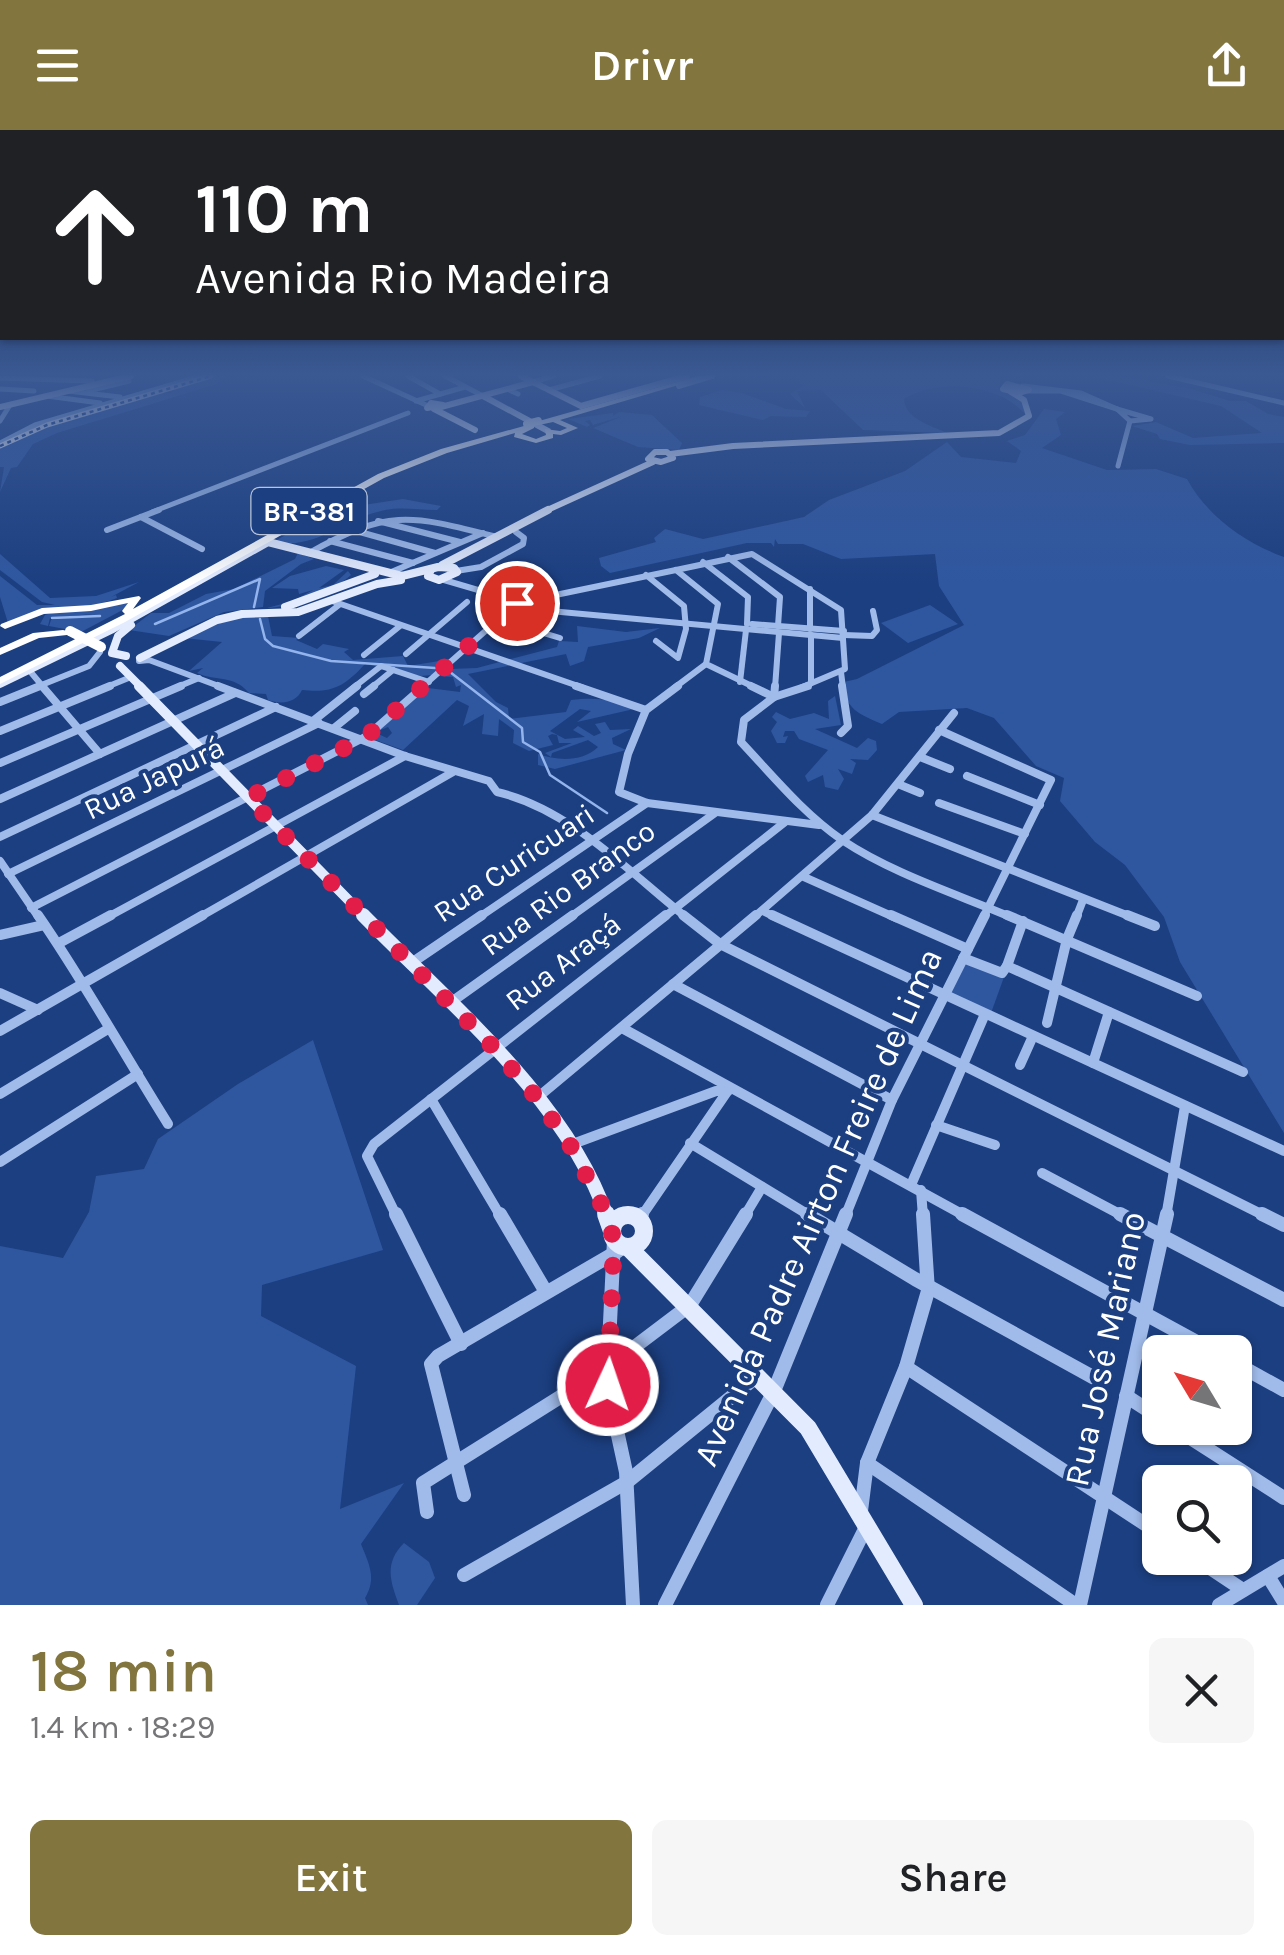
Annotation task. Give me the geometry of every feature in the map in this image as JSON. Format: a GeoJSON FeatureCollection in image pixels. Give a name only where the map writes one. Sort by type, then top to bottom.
{"type":"FeatureCollection","features":[{"type":"Feature","properties":{"kind":"highway","name":"BR-381"},"geometry":{"type":"LineString","coordinates":[[267,538],[354,485],[460,445]]}},
{"type":"Feature","properties":{"kind":"highway","name":"BR-381"},"geometry":{"type":"LineString","coordinates":[[0,678],[122,620],[359,487],[460,445]]}},
{"type":"Feature","properties":{"kind":"highway","name":"BR-381"},"geometry":{"type":"LineString","coordinates":[[0,678],[24,669],[361,489],[461,445]]}},
{"type":"Feature","properties":{"kind":"highway"},"geometry":{"type":"LineString","coordinates":[[5,626],[35,612],[91,608],[136,598],[136,604],[124,614]]}},
{"type":"Feature","properties":{"kind":"highway"},"geometry":{"type":"LineString","coordinates":[[54,610],[37,619],[38,626],[67,632],[119,660]]}},
{"type":"Feature","properties":{"kind":"highway"},"geometry":{"type":"LineString","coordinates":[[0,652],[36,635],[67,632]]}},
{"type":"Feature","properties":{"kind":"main road"},"geometry":{"type":"LineString","coordinates":[[119,660],[217,620],[242,614],[298,612],[335,603],[377,584],[442,580],[562,505],[669,458],[757,445]]}},
{"type":"Feature","properties":{"kind":"main road"},"geometry":{"type":"LineString","coordinates":[[267,538],[352,565],[417,575],[653,462],[648,459],[649,454],[669,458],[721,449],[799,445]]}},
{"type":"Feature","properties":{"kind":"main road","name":"BR-381"},"geometry":{"type":"LineString","coordinates":[[24,669],[185,589],[267,538]]}},
{"type":"Feature","properties":{"kind":"main road"},"geometry":{"type":"LineString","coordinates":[[350,580],[352,565]]}},
{"type":"Feature","properties":{"kind":"main road"},"geometry":{"type":"LineString","coordinates":[[434,568],[455,572]]}},
{"type":"Feature","properties":{"kind":"main road"},"geometry":{"type":"LineString","coordinates":[[434,568],[430,578],[442,580]]}},
{"type":"Feature","properties":{"kind":"main road"},"geometry":{"type":"LineString","coordinates":[[119,660],[216,617],[281,608],[350,580],[389,573]]}},
{"type":"Feature","properties":{"kind":"main road"},"geometry":{"type":"LineString","coordinates":[[185,589],[118,636],[119,660],[304,857],[494,1048],[537,1098],[570,1145],[623,1243],[690,1305],[808,1428],[914,1605]]}},
{"type":"Feature","properties":{"kind":"main road"},"geometry":{"type":"LineString","coordinates":[[326,591],[325,599],[335,603]]}},
{"type":"Feature","properties":{"kind":"main road"},"geometry":{"type":"LineString","coordinates":[[596,1192],[644,1229],[623,1243]]}},
{"type":"Feature","properties":{"kind":"main road"},"geometry":{"type":"LineString","coordinates":[[623,1243],[614,1222],[632,1216]]}},
{"type":"Feature","properties":{"kind":"street"},"geometry":{"type":"LineString","coordinates":[[107,530],[326,445]]}},
{"type":"Feature","properties":{"kind":"street"},"geometry":{"type":"LineString","coordinates":[[1118,466],[1124,445]]}},
{"type":"Feature","properties":{"kind":"street"},"geometry":{"type":"LineString","coordinates":[[309,553],[372,520],[412,515],[497,537]]}},
{"type":"Feature","properties":{"kind":"street"},"geometry":{"type":"LineString","coordinates":[[141,517],[202,549]]}},
{"type":"Feature","properties":{"kind":"street"},"geometry":{"type":"LineString","coordinates":[[372,520],[462,543]]}},
{"type":"Feature","properties":{"kind":"street"},"geometry":{"type":"LineString","coordinates":[[349,530],[438,553]]}},
{"type":"Feature","properties":{"kind":"street"},"geometry":{"type":"LineString","coordinates":[[455,572],[481,568],[523,544],[524,538],[516,532]]}},
{"type":"Feature","properties":{"kind":"street"},"geometry":{"type":"LineString","coordinates":[[389,573],[483,534]]}},
{"type":"Feature","properties":{"kind":"street"},"geometry":{"type":"LineString","coordinates":[[330,541],[413,563]]}},
{"type":"Feature","properties":{"kind":"street"},"geometry":{"type":"LineString","coordinates":[[32,908],[363,738],[517,603],[703,562],[757,555],[841,610],[845,669],[774,697],[744,720],[742,742],[806,812],[844,841],[988,908],[1197,996]]}},
{"type":"Feature","properties":{"kind":"street"},"geometry":{"type":"LineString","coordinates":[[728,558],[780,597],[774,697]]}},
{"type":"Feature","properties":{"kind":"street"},"geometry":{"type":"LineString","coordinates":[[703,562],[748,597],[740,682]]}},
{"type":"Feature","properties":{"kind":"street"},"geometry":{"type":"LineString","coordinates":[[675,569],[718,604],[706,664],[646,710],[628,754],[619,792],[647,803],[822,826]]}},
{"type":"Feature","properties":{"kind":"street"},"geometry":{"type":"LineString","coordinates":[[455,572],[474,590]]}},
{"type":"Feature","properties":{"kind":"street"},"geometry":{"type":"LineString","coordinates":[[646,574],[684,606],[686,630],[678,658],[656,642]]}},
{"type":"Feature","properties":{"kind":"street"},"geometry":{"type":"LineString","coordinates":[[442,580],[550,610],[844,635],[872,636],[877,630],[873,611]]}},
{"type":"Feature","properties":{"kind":"street"},"geometry":{"type":"LineString","coordinates":[[810,589],[812,684]]}},
{"type":"Feature","properties":{"kind":"street"},"geometry":{"type":"LineString","coordinates":[[406,654],[467,602]]}},
{"type":"Feature","properties":{"kind":"street"},"geometry":{"type":"LineString","coordinates":[[299,636],[335,603],[646,710]]}},
{"type":"Feature","properties":{"kind":"street"},"geometry":{"type":"LineString","coordinates":[[500,620],[560,638]]}},
{"type":"Feature","properties":{"kind":"street"},"geometry":{"type":"LineString","coordinates":[[364,655],[400,626]]}},
{"type":"Feature","properties":{"kind":"street"},"geometry":{"type":"LineString","coordinates":[[0,731],[62,706],[119,660]]}},
{"type":"Feature","properties":{"kind":"street"},"geometry":{"type":"LineString","coordinates":[[0,702],[119,660],[149,660],[406,756],[488,782],[497,792],[534,804],[591,841],[720,944],[1284,1225]]}},
{"type":"Feature","properties":{"kind":"street"},"geometry":{"type":"LineString","coordinates":[[706,664],[774,697]]}},
{"type":"Feature","properties":{"kind":"street","name":"Rua Japurá"},"geometry":{"type":"LineString","coordinates":[[8,874],[316,722],[381,666],[393,670]]}},
{"type":"Feature","properties":{"kind":"street"},"geometry":{"type":"LineString","coordinates":[[24,669],[44,684],[100,754]]}},
{"type":"Feature","properties":{"kind":"street"},"geometry":{"type":"LineString","coordinates":[[364,694],[393,670],[429,682]]}},
{"type":"Feature","properties":{"kind":"street"},"geometry":{"type":"LineString","coordinates":[[841,672],[840,692],[849,714],[848,726],[841,733]]}},
{"type":"Feature","properties":{"kind":"street"},"geometry":{"type":"LineString","coordinates":[[0,764],[199,678]]}},
{"type":"Feature","properties":{"kind":"street"},"geometry":{"type":"LineString","coordinates":[[362,681],[374,686]]}},
{"type":"Feature","properties":{"kind":"street"},"geometry":{"type":"LineString","coordinates":[[0,799],[235,693]]}},
{"type":"Feature","properties":{"kind":"street"},"geometry":{"type":"LineString","coordinates":[[0,837],[276,706]]}},
{"type":"Feature","properties":{"kind":"street"},"geometry":{"type":"LineString","coordinates":[[334,728],[355,712]]}},
{"type":"Feature","properties":{"kind":"street"},"geometry":{"type":"LineString","coordinates":[[537,1098],[872,816],[954,713]]}},
{"type":"Feature","properties":{"kind":"street","name":"Avenida Padre Airton Freire de Lima"},"geometry":{"type":"LineString","coordinates":[[665,1605],[774,1390],[892,1100],[1051,780],[939,730]]}},
{"type":"Feature","properties":{"kind":"street"},"geometry":{"type":"LineString","coordinates":[[58,943],[406,756]]}},
{"type":"Feature","properties":{"kind":"street"},"geometry":{"type":"LineString","coordinates":[[920,757],[950,770]]}},
{"type":"Feature","properties":{"kind":"street"},"geometry":{"type":"LineString","coordinates":[[0,1031],[453,772]]}},
{"type":"Feature","properties":{"kind":"street"},"geometry":{"type":"LineString","coordinates":[[966,776],[1040,805]]}},
{"type":"Feature","properties":{"kind":"street"},"geometry":{"type":"LineString","coordinates":[[898,784],[920,793]]}},
{"type":"Feature","properties":{"kind":"street","name":"Rua Curicuari"},"geometry":{"type":"LineString","coordinates":[[410,964],[647,803]]}},
{"type":"Feature","properties":{"kind":"street"},"geometry":{"type":"LineString","coordinates":[[939,803],[1024,834]]}},
{"type":"Feature","properties":{"kind":"street","name":"Rua Araçá"},"geometry":{"type":"LineString","coordinates":[[461,1344],[367,1156],[374,1144],[674,908],[806,812]]}},
{"type":"Feature","properties":{"kind":"street","name":"Rua Rio Branco"},"geometry":{"type":"LineString","coordinates":[[450,1003],[715,813]]}},
{"type":"Feature","properties":{"kind":"street"},"geometry":{"type":"LineString","coordinates":[[872,816],[1154,926]]}},
{"type":"Feature","properties":{"kind":"street"},"geometry":{"type":"LineString","coordinates":[[0,861],[85,982],[108,1029],[168,1124]]}},
{"type":"Feature","properties":{"kind":"street"},"geometry":{"type":"LineString","coordinates":[[804,877],[1002,973],[1023,921]]}},
{"type":"Feature","properties":{"kind":"street"},"geometry":{"type":"LineString","coordinates":[[1048,1023],[1067,939],[1084,900]]}},
{"type":"Feature","properties":{"kind":"street"},"geometry":{"type":"LineString","coordinates":[[763,911],[1284,1151]]}},
{"type":"Feature","properties":{"kind":"street"},"geometry":{"type":"LineString","coordinates":[[0,936],[44,925]]}},
{"type":"Feature","properties":{"kind":"street"},"geometry":{"type":"LineString","coordinates":[[1007,966],[1243,1072]]}},
{"type":"Feature","properties":{"kind":"street"},"geometry":{"type":"LineString","coordinates":[[673,984],[892,1100]]}},
{"type":"Feature","properties":{"kind":"street"},"geometry":{"type":"LineString","coordinates":[[0,993],[38,1010]]}},
{"type":"Feature","properties":{"kind":"street"},"geometry":{"type":"LineString","coordinates":[[1094,1063],[1109,1012]]}},
{"type":"Feature","properties":{"kind":"street"},"geometry":{"type":"LineString","coordinates":[[827,1605],[863,1520],[867,1463],[906,1367],[928,1283],[916,1188],[936,1125],[985,1014]]}},
{"type":"Feature","properties":{"kind":"street"},"geometry":{"type":"LineString","coordinates":[[622,1028],[1183,1335]]}},
{"type":"Feature","properties":{"kind":"street"},"geometry":{"type":"LineString","coordinates":[[0,1094],[108,1029]]}},
{"type":"Feature","properties":{"kind":"street"},"geometry":{"type":"LineString","coordinates":[[1020,1066],[1033,1036]]}},
{"type":"Feature","properties":{"kind":"street"},"geometry":{"type":"LineString","coordinates":[[0,1162],[138,1074]]}},
{"type":"Feature","properties":{"kind":"street"},"geometry":{"type":"LineString","coordinates":[[632,1216],[729,1089]]}},
{"type":"Feature","properties":{"kind":"street"},"geometry":{"type":"LineString","coordinates":[[570,1145],[729,1089]]}},
{"type":"Feature","properties":{"kind":"street"},"geometry":{"type":"LineString","coordinates":[[431,1099],[546,1292]]}},
{"type":"Feature","properties":{"kind":"street","name":"Rua José Mariano"},"geometry":{"type":"LineString","coordinates":[[1078,1605],[1163,1236],[1185,1106]]}},
{"type":"Feature","properties":{"kind":"street"},"geometry":{"type":"LineString","coordinates":[[936,1125],[995,1145]]}},
{"type":"Feature","properties":{"kind":"street"},"geometry":{"type":"LineString","coordinates":[[690,1143],[838,1233],[1100,1381]]}},
{"type":"Feature","properties":{"kind":"street"},"geometry":{"type":"LineString","coordinates":[[1042,1173],[1284,1300]]}},
{"type":"Feature","properties":{"kind":"street"},"geometry":{"type":"LineString","coordinates":[[428,1512],[423,1482],[608,1367],[690,1305],[762,1187]]}},
{"type":"Feature","properties":{"kind":"street"},"geometry":{"type":"LineString","coordinates":[[464,1495],[430,1364],[623,1243]]}},
{"type":"Feature","properties":{"kind":"street"},"geometry":{"type":"LineString","coordinates":[[623,1243],[608,1367],[610,1399],[627,1482],[633,1605]]}},
{"type":"Feature","properties":{"kind":"street"},"geometry":{"type":"LineString","coordinates":[[906,1367],[1142,1522]]}},
{"type":"Feature","properties":{"kind":"street"},"geometry":{"type":"LineString","coordinates":[[1252,1372],[1284,1390]]}},
{"type":"Feature","properties":{"kind":"street"},"geometry":{"type":"LineString","coordinates":[[464,1574],[627,1482],[758,1375]]}},
{"type":"Feature","properties":{"kind":"street"},"geometry":{"type":"LineString","coordinates":[[1126,1396],[1142,1406]]}},
{"type":"Feature","properties":{"kind":"street"},"geometry":{"type":"LineString","coordinates":[[1201,1445],[1284,1498]]}},
{"type":"Feature","properties":{"kind":"street"},"geometry":{"type":"LineString","coordinates":[[867,1463],[1078,1605]]}},
{"type":"Feature","properties":{"kind":"street"},"geometry":{"type":"LineString","coordinates":[[1219,1605],[1284,1566]]}},
{"type":"Feature","properties":{"kind":"street"},"geometry":{"type":"LineString","coordinates":[[1221,1575],[1244,1590]]}},
{"type":"Feature","properties":{"kind":"street"},"geometry":{"type":"LineString","coordinates":[[1268,1576],[1284,1602]]}},
{"type":"Feature","properties":{"kind":"shaded area"},"geometry":{"type":"Polygon","coordinates":[[[6,445],[32,445],[17,467],[11,468],[0,492],[4,467],[0,467],[0,449],[6,445]]]}},
{"type":"Feature","properties":{"kind":"shaded area"},"geometry":{"type":"Polygon","coordinates":[[[633,445],[681,445],[679,450],[633,445]]]}},
{"type":"Feature","properties":{"kind":"shaded area"},"geometry":{"type":"Polygon","coordinates":[[[943,445],[950,445],[961,457],[1016,463],[1021,451],[1012,445],[1047,445],[1042,448],[1107,470],[1156,469],[1187,479],[1205,505],[1228,527],[1284,557],[1284,1133],[1180,962],[1164,917],[1125,865],[1095,842],[1060,801],[1064,778],[1036,766],[994,718],[967,708],[899,712],[882,724],[850,705],[844,682],[964,625],[939,586],[935,554],[841,559],[803,544],[778,544],[775,539],[774,547],[771,543],[747,543],[610,573],[601,566],[599,558],[656,542],[654,538],[665,529],[703,539],[804,517],[829,500],[905,471],[943,445]]]}},
{"type":"Feature","properties":{"kind":"shaded area"},"geometry":{"type":"Polygon","coordinates":[[[403,499],[441,506],[437,510],[388,510],[302,542],[275,541],[343,502],[357,506],[403,499]]]}},
{"type":"Feature","properties":{"kind":"shaded area"},"geometry":{"type":"Polygon","coordinates":[[[298,553],[314,559],[265,591],[263,607],[224,612],[169,636],[129,630],[151,613],[169,613],[206,594],[234,589],[295,559],[298,553]]]}},
{"type":"Feature","properties":{"kind":"shaded area"},"geometry":{"type":"Polygon","coordinates":[[[0,554],[50,598],[96,596],[139,582],[103,603],[35,613],[8,623],[0,597],[0,576],[37,605],[55,605],[42,602],[0,570],[0,554]]]}},
{"type":"Feature","properties":{"kind":"shaded area"},"geometry":{"type":"Polygon","coordinates":[[[326,566],[344,570],[319,588],[333,585],[348,571],[351,575],[311,598],[267,608],[313,590],[299,594],[298,589],[272,588],[290,576],[326,566]]]}},
{"type":"Feature","properties":{"kind":"shaded area"},"geometry":{"type":"Polygon","coordinates":[[[127,599],[132,605],[81,632],[49,626],[51,620],[92,614],[50,618],[48,626],[40,624],[45,615],[54,612],[127,599]]]}},
{"type":"Feature","properties":{"kind":"shaded area"},"geometry":{"type":"Polygon","coordinates":[[[930,605],[958,624],[908,643],[881,623],[930,605]]]}},
{"type":"Feature","properties":{"kind":"shaded area"},"geometry":{"type":"Polygon","coordinates":[[[268,616],[272,636],[299,638],[296,640],[317,649],[323,644],[349,649],[344,652],[353,660],[403,656],[408,666],[452,659],[432,675],[421,676],[365,664],[336,687],[302,690],[296,698],[283,702],[268,700],[266,694],[249,693],[231,681],[197,673],[203,668],[189,671],[222,642],[184,638],[232,618],[268,616]]]}},
{"type":"Feature","properties":{"kind":"shaded area"},"geometry":{"type":"Polygon","coordinates":[[[577,626],[626,632],[660,628],[639,638],[588,647],[584,661],[570,666],[566,654],[468,674],[496,702],[508,708],[509,719],[566,712],[571,700],[580,699],[603,700],[634,709],[577,722],[591,711],[580,709],[550,731],[565,739],[585,737],[573,730],[578,726],[594,736],[601,733],[595,724],[605,722],[610,730],[631,729],[612,738],[613,744],[626,750],[555,769],[538,765],[538,754],[553,758],[570,759],[598,747],[588,740],[552,753],[551,757],[545,753],[572,743],[559,743],[557,735],[552,734],[548,736],[553,745],[529,751],[513,743],[514,730],[499,719],[498,736],[482,734],[484,714],[463,726],[469,706],[457,700],[403,750],[370,738],[376,733],[387,738],[392,733],[388,727],[378,731],[428,688],[460,692],[461,685],[456,687],[453,677],[441,676],[451,669],[477,668],[557,647],[559,641],[578,642],[577,626]]]}},
{"type":"Feature","properties":{"kind":"shaded area"},"geometry":{"type":"Polygon","coordinates":[[[835,696],[841,725],[815,729],[857,748],[868,738],[876,741],[877,750],[868,760],[850,759],[856,763],[852,774],[838,769],[844,779],[838,790],[825,787],[823,775],[808,782],[805,776],[828,750],[799,739],[794,731],[785,731],[785,743],[777,743],[771,731],[777,722],[772,717],[776,712],[790,719],[814,713],[829,719],[828,701],[835,696]]]}},
{"type":"Feature","properties":{"kind":"shaded area"},"geometry":{"type":"Polygon","coordinates":[[[965,961],[1004,977],[991,1013],[949,996],[965,961]]]}},
{"type":"Feature","properties":{"kind":"shaded area"},"geometry":{"type":"Polygon","coordinates":[[[313,1040],[383,1250],[262,1285],[261,1316],[356,1366],[340,1509],[404,1483],[361,1544],[370,1571],[371,1584],[365,1598],[368,1605],[0,1605],[0,1246],[63,1258],[89,1212],[96,1176],[144,1169],[158,1139],[238,1084],[313,1040]]]}},
{"type":"Feature","properties":{"kind":"shaded area"},"geometry":{"type":"Polygon","coordinates":[[[404,1543],[429,1562],[435,1578],[417,1605],[399,1605],[391,1580],[391,1565],[404,1543]]]}},
{"type":"Feature","properties":{"kind":"waterway"},"geometry":{"type":"LineString","coordinates":[[155,624],[260,579],[254,607]]}},
{"type":"Feature","properties":{"kind":"waterway"},"geometry":{"type":"LineString","coordinates":[[52,618],[100,616]]}},
{"type":"Feature","properties":{"kind":"waterway"},"geometry":{"type":"LineString","coordinates":[[260,619],[265,639],[273,646],[331,661],[435,668]]}},
{"type":"Feature","properties":{"kind":"waterway"},"geometry":{"type":"LineString","coordinates":[[450,672],[522,728],[523,742],[540,752],[550,775],[607,813]]}},
{"type":"Feature","properties":{"kind":"route"},"geometry":{"type":"LineString","coordinates":[[517,603],[367,736],[248,798],[494,1048],[537,1098],[570,1145],[604,1209],[614,1240],[608,1385]]}}]}
